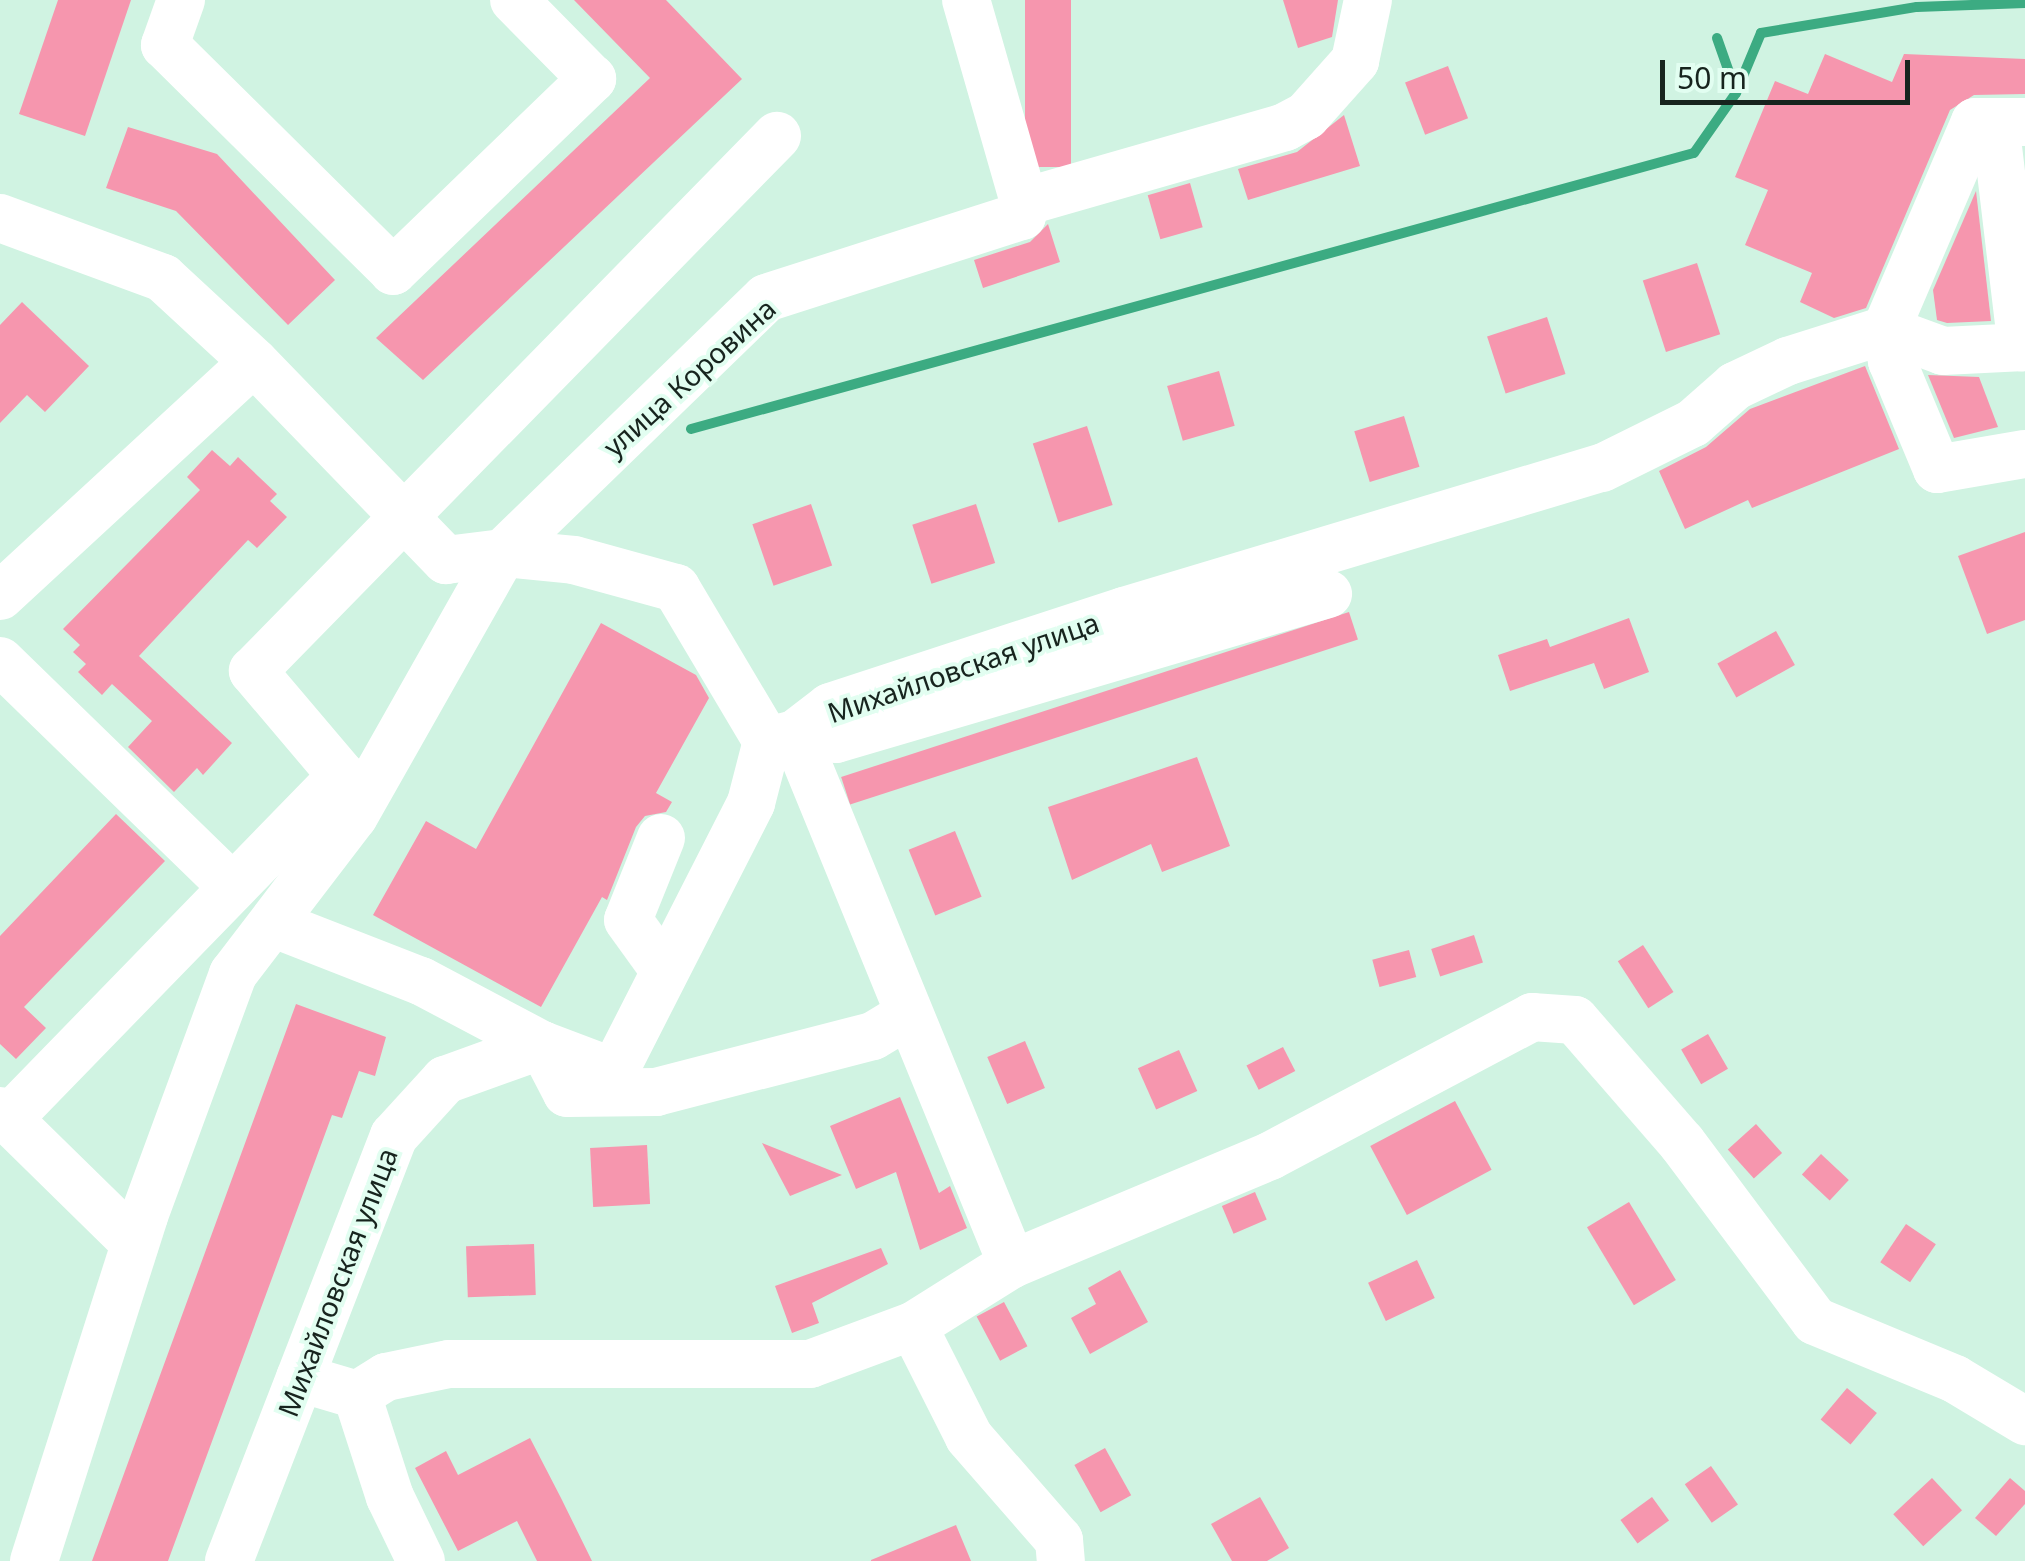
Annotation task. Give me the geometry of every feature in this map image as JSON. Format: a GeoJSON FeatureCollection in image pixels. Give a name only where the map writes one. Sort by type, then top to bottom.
{"type":"FeatureCollection","features":[{"type":"Feature","properties":{"kind":"street"},"geometry":{"type":"LineString","coordinates":[[180,0],[165,45],[393,271],[592,79],[514,0]]}},
{"type":"Feature","properties":{"kind":"street"},"geometry":{"type":"LineString","coordinates":[[966,0],[1024,202]]}},
{"type":"Feature","properties":{"kind":"street","name":"улица Коровина"},"geometry":{"type":"LineString","coordinates":[[34,1561],[135,1243],[233,974],[277,924],[354,816],[519,537],[766,298],[1022,216],[1024,202],[1286,127],[1306,116],[1354,60],[1368,0]]}},
{"type":"Feature","properties":{"kind":"street"},"geometry":{"type":"LineString","coordinates":[[1886,330],[1943,351],[2023,347],[2010,122],[1975,122],[1886,330],[1936,469],[2025,454]]}},
{"type":"Feature","properties":{"kind":"street"},"geometry":{"type":"LineString","coordinates":[[135,1243],[4,1115],[342,776],[253,671],[777,136]]}},
{"type":"Feature","properties":{"kind":"street"},"geometry":{"type":"LineString","coordinates":[[0,218],[162,278],[254,362],[446,560],[519,537],[574,560],[676,588],[781,738],[1012,1264]]}},
{"type":"Feature","properties":{"kind":"street","name":"Михайловская улица"},"geometry":{"type":"LineString","coordinates":[[781,738],[830,707],[1602,468],[1693,423],[1735,386],[1770,369],[1886,330]]}},
{"type":"Feature","properties":{"kind":"street"},"geometry":{"type":"LineString","coordinates":[[0,596],[254,362]]}},
{"type":"Feature","properties":{"kind":"street"},"geometry":{"type":"LineString","coordinates":[[781,738],[836,739],[1328,594]]}},
{"type":"Feature","properties":{"kind":"street"},"geometry":{"type":"LineString","coordinates":[[0,661],[232,887]]}},
{"type":"Feature","properties":{"kind":"street"},"geometry":{"type":"LineString","coordinates":[[277,924],[421,981],[542,1045],[614,1072],[752,803],[781,738]]}},
{"type":"Feature","properties":{"kind":"street"},"geometry":{"type":"LineString","coordinates":[[661,838],[628,920],[664,970]]}},
{"type":"Feature","properties":{"kind":"street"},"geometry":{"type":"LineString","coordinates":[[542,1045],[567,1093],[656,1092],[873,1036],[906,1016]]}},
{"type":"Feature","properties":{"kind":"street"},"geometry":{"type":"LineString","coordinates":[[300,1378],[357,1395],[386,1377],[449,1364],[810,1364],[913,1326],[1012,1264],[1270,1156],[1532,1016],[1576,1020],[1682,1143],[1815,1321],[1955,1379],[2025,1421]]}},
{"type":"Feature","properties":{"kind":"street","name":"Михайловская улица"},"geometry":{"type":"LineString","coordinates":[[229,1561],[394,1136],[444,1080],[542,1045]]}},
{"type":"Feature","properties":{"kind":"street"},"geometry":{"type":"LineString","coordinates":[[913,1326],[970,1437],[1060,1540],[1061,1561]]}},
{"type":"Feature","properties":{"kind":"street"},"geometry":{"type":"LineString","coordinates":[[357,1395],[390,1496],[421,1561]]}},
{"type":"Feature","properties":{"kind":"building"},"geometry":{"type":"Polygon","coordinates":[[[58,0],[131,0],[85,136],[19,114],[58,0]]]}},
{"type":"Feature","properties":{"kind":"building"},"geometry":{"type":"Polygon","coordinates":[[[574,0],[666,0],[742,79],[423,380],[376,338],[650,78],[574,0]]]}},
{"type":"Feature","properties":{"kind":"building"},"geometry":{"type":"Polygon","coordinates":[[[1025,0],[1071,0],[1071,167],[1025,167],[1025,0]]]}},
{"type":"Feature","properties":{"kind":"building"},"geometry":{"type":"Polygon","coordinates":[[[1283,0],[1338,0],[1332,37],[1298,48],[1283,0]]]}},
{"type":"Feature","properties":{"kind":"building"},"geometry":{"type":"Polygon","coordinates":[[[1825,54],[1892,82],[1904,54],[2025,59],[2025,94],[1974,95],[1950,110],[1866,308],[1834,318],[1800,302],[1812,273],[1745,245],[1768,190],[1735,177],[1775,81],[1808,94],[1825,54]]]}},
{"type":"Feature","properties":{"kind":"building"},"geometry":{"type":"Polygon","coordinates":[[[1448,66],[1468,118],[1425,135],[1405,82],[1448,66]]]}},
{"type":"Feature","properties":{"kind":"building"},"geometry":{"type":"Polygon","coordinates":[[[1344,115],[1360,166],[1248,200],[1238,169],[1297,152],[1344,115]]]}},
{"type":"Feature","properties":{"kind":"building"},"geometry":{"type":"Polygon","coordinates":[[[128,127],[217,154],[335,280],[288,325],[176,211],[106,188],[128,127]]]}},
{"type":"Feature","properties":{"kind":"building"},"geometry":{"type":"Polygon","coordinates":[[[1190,183],[1203,227],[1160,239],[1148,195],[1190,183]]]}},
{"type":"Feature","properties":{"kind":"building"},"geometry":{"type":"Polygon","coordinates":[[[1976,191],[1991,321],[1947,323],[1937,320],[1933,290],[1976,191]]]}},
{"type":"Feature","properties":{"kind":"building"},"geometry":{"type":"Polygon","coordinates":[[[1048,224],[1060,262],[983,288],[974,260],[1030,242],[1048,224]]]}},
{"type":"Feature","properties":{"kind":"building"},"geometry":{"type":"Polygon","coordinates":[[[1697,263],[1720,334],[1666,352],[1643,281],[1697,263]]]}},
{"type":"Feature","properties":{"kind":"building"},"geometry":{"type":"Polygon","coordinates":[[[22,302],[89,366],[45,412],[27,395],[0,423],[0,325],[22,302]]]}},
{"type":"Feature","properties":{"kind":"building"},"geometry":{"type":"Polygon","coordinates":[[[1547,317],[1566,374],[1506,394],[1487,336],[1547,317]]]}},
{"type":"Feature","properties":{"kind":"building"},"geometry":{"type":"Polygon","coordinates":[[[1865,366],[1899,449],[1752,508],[1748,500],[1685,529],[1659,471],[1706,447],[1750,409],[1865,366]]]}},
{"type":"Feature","properties":{"kind":"building"},"geometry":{"type":"Polygon","coordinates":[[[1219,371],[1235,426],[1183,441],[1167,386],[1219,371]]]}},
{"type":"Feature","properties":{"kind":"building"},"geometry":{"type":"Polygon","coordinates":[[[1928,375],[1979,377],[1998,427],[1954,438],[1928,375]]]}},
{"type":"Feature","properties":{"kind":"building"},"geometry":{"type":"Polygon","coordinates":[[[1404,416],[1419,467],[1370,482],[1354,431],[1404,416]]]}},
{"type":"Feature","properties":{"kind":"building"},"geometry":{"type":"Polygon","coordinates":[[[1087,426],[1113,505],[1058,523],[1033,444],[1087,426]]]}},
{"type":"Feature","properties":{"kind":"building"},"geometry":{"type":"Polygon","coordinates":[[[212,450],[230,466],[238,457],[277,494],[270,501],[287,517],[257,548],[248,540],[139,656],[232,743],[203,775],[197,768],[174,792],[128,747],[152,721],[112,684],[102,695],[78,672],[86,664],[73,652],[80,645],[63,629],[200,490],[187,477],[212,450]]]}},
{"type":"Feature","properties":{"kind":"building"},"geometry":{"type":"Polygon","coordinates":[[[811,504],[832,565],[774,586],[752,524],[811,504]]]}},
{"type":"Feature","properties":{"kind":"building"},"geometry":{"type":"Polygon","coordinates":[[[976,504],[995,563],[931,584],[912,525],[976,504]]]}},
{"type":"Feature","properties":{"kind":"building"},"geometry":{"type":"Polygon","coordinates":[[[2025,532],[2025,620],[1987,634],[1958,556],[2025,532]]]}},
{"type":"Feature","properties":{"kind":"building"},"geometry":{"type":"Polygon","coordinates":[[[1349,612],[1358,640],[850,805],[841,777],[1349,612]]]}},
{"type":"Feature","properties":{"kind":"building"},"geometry":{"type":"Polygon","coordinates":[[[1629,618],[1649,672],[1604,689],[1594,663],[1510,691],[1498,655],[1547,639],[1550,647],[1629,618]]]}},
{"type":"Feature","properties":{"kind":"building"},"geometry":{"type":"Polygon","coordinates":[[[601,623],[696,675],[709,698],[656,793],[672,802],[666,812],[645,816],[636,827],[607,900],[602,897],[541,1007],[373,915],[426,821],[476,849],[601,623]]]}},
{"type":"Feature","properties":{"kind":"building"},"geometry":{"type":"Polygon","coordinates":[[[1776,631],[1795,665],[1736,698],[1717,663],[1776,631]]]}},
{"type":"Feature","properties":{"kind":"building"},"geometry":{"type":"Polygon","coordinates":[[[1197,757],[1230,846],[1162,872],[1151,844],[1072,880],[1048,807],[1197,757]]]}},
{"type":"Feature","properties":{"kind":"building"},"geometry":{"type":"Polygon","coordinates":[[[116,814],[165,861],[24,1007],[46,1028],[16,1059],[0,1044],[0,936],[116,814]]]}},
{"type":"Feature","properties":{"kind":"building"},"geometry":{"type":"Polygon","coordinates":[[[955,831],[982,897],[935,916],[909,850],[955,831]]]}},
{"type":"Feature","properties":{"kind":"building"},"geometry":{"type":"Polygon","coordinates":[[[1474,935],[1483,963],[1440,976],[1431,949],[1474,935]]]}},
{"type":"Feature","properties":{"kind":"building"},"geometry":{"type":"Polygon","coordinates":[[[1643,945],[1673,992],[1648,1008],[1618,961],[1643,945]]]}},
{"type":"Feature","properties":{"kind":"building"},"geometry":{"type":"Polygon","coordinates":[[[1409,950],[1416,977],[1380,987],[1372,960],[1409,950]]]}},
{"type":"Feature","properties":{"kind":"building"},"geometry":{"type":"Polygon","coordinates":[[[296,1004],[386,1037],[375,1076],[359,1071],[342,1118],[332,1115],[168,1561],[92,1561],[296,1004]]]}},
{"type":"Feature","properties":{"kind":"building"},"geometry":{"type":"Polygon","coordinates":[[[1708,1034],[1728,1069],[1701,1084],[1681,1050],[1708,1034]]]}},
{"type":"Feature","properties":{"kind":"building"},"geometry":{"type":"Polygon","coordinates":[[[1025,1041],[1045,1088],[1007,1104],[987,1057],[1025,1041]]]}},
{"type":"Feature","properties":{"kind":"building"},"geometry":{"type":"Polygon","coordinates":[[[1283,1047],[1295,1071],[1259,1090],[1246,1066],[1283,1047]]]}},
{"type":"Feature","properties":{"kind":"building"},"geometry":{"type":"Polygon","coordinates":[[[1179,1050],[1197,1091],[1156,1109],[1138,1068],[1179,1050]]]}},
{"type":"Feature","properties":{"kind":"building"},"geometry":{"type":"Polygon","coordinates":[[[900,1097],[939,1193],[950,1186],[967,1228],[920,1250],[896,1172],[856,1189],[830,1126],[900,1097]]]}},
{"type":"Feature","properties":{"kind":"building"},"geometry":{"type":"Polygon","coordinates":[[[1455,1101],[1492,1170],[1407,1215],[1370,1146],[1455,1101]]]}},
{"type":"Feature","properties":{"kind":"building"},"geometry":{"type":"Polygon","coordinates":[[[1756,1124],[1782,1153],[1754,1178],[1728,1149],[1756,1124]]]}},
{"type":"Feature","properties":{"kind":"building"},"geometry":{"type":"Polygon","coordinates":[[[762,1143],[842,1175],[790,1196],[762,1143]]]}},
{"type":"Feature","properties":{"kind":"building"},"geometry":{"type":"Polygon","coordinates":[[[647,1145],[650,1204],[593,1207],[590,1148],[647,1145]]]}},
{"type":"Feature","properties":{"kind":"building"},"geometry":{"type":"Polygon","coordinates":[[[1821,1154],[1849,1180],[1830,1200],[1802,1174],[1821,1154]]]}},
{"type":"Feature","properties":{"kind":"building"},"geometry":{"type":"Polygon","coordinates":[[[1255,1192],[1267,1220],[1234,1234],[1222,1206],[1255,1192]]]}},
{"type":"Feature","properties":{"kind":"building"},"geometry":{"type":"Polygon","coordinates":[[[1629,1202],[1676,1280],[1634,1305],[1587,1227],[1629,1202]]]}},
{"type":"Feature","properties":{"kind":"building"},"geometry":{"type":"Polygon","coordinates":[[[1906,1224],[1936,1244],[1910,1282],[1880,1262],[1906,1224]]]}},
{"type":"Feature","properties":{"kind":"building"},"geometry":{"type":"Polygon","coordinates":[[[534,1244],[536,1295],[468,1297],[466,1246],[534,1244]]]}},
{"type":"Feature","properties":{"kind":"building"},"geometry":{"type":"Polygon","coordinates":[[[881,1248],[888,1264],[812,1303],[819,1323],[792,1333],[775,1286],[881,1248]]]}},
{"type":"Feature","properties":{"kind":"building"},"geometry":{"type":"Polygon","coordinates":[[[1417,1260],[1435,1298],[1386,1321],[1368,1283],[1417,1260]]]}},
{"type":"Feature","properties":{"kind":"building"},"geometry":{"type":"Polygon","coordinates":[[[1120,1270],[1148,1322],[1090,1354],[1071,1318],[1096,1304],[1088,1288],[1120,1270]]]}},
{"type":"Feature","properties":{"kind":"building"},"geometry":{"type":"Polygon","coordinates":[[[1004,1302],[1027,1346],[1000,1361],[977,1317],[1004,1302]]]}},
{"type":"Feature","properties":{"kind":"building"},"geometry":{"type":"Polygon","coordinates":[[[1847,1388],[1877,1413],[1851,1444],[1821,1419],[1847,1388]]]}},
{"type":"Feature","properties":{"kind":"building"},"geometry":{"type":"Polygon","coordinates":[[[530,1438],[592,1561],[537,1561],[517,1521],[458,1551],[415,1468],[446,1451],[458,1475],[530,1438]]]}},
{"type":"Feature","properties":{"kind":"building"},"geometry":{"type":"Polygon","coordinates":[[[1105,1448],[1131,1495],[1101,1512],[1074,1465],[1105,1448]]]}},
{"type":"Feature","properties":{"kind":"building"},"geometry":{"type":"Polygon","coordinates":[[[1711,1466],[1738,1505],[1712,1523],[1685,1484],[1711,1466]]]}},
{"type":"Feature","properties":{"kind":"building"},"geometry":{"type":"Polygon","coordinates":[[[1932,1478],[1962,1510],[1923,1546],[1893,1514],[1932,1478]]]}},
{"type":"Feature","properties":{"kind":"building"},"geometry":{"type":"Polygon","coordinates":[[[2010,1478],[2025,1491],[2025,1504],[1996,1536],[1975,1518],[2010,1478]]]}},
{"type":"Feature","properties":{"kind":"building"},"geometry":{"type":"Polygon","coordinates":[[[1260,1497],[1289,1548],[1267,1561],[1232,1561],[1211,1524],[1260,1497]]]}},
{"type":"Feature","properties":{"kind":"building"},"geometry":{"type":"Polygon","coordinates":[[[1652,1497],[1669,1520],[1637,1543],[1620,1520],[1652,1497]]]}},
{"type":"Feature","properties":{"kind":"building"},"geometry":{"type":"Polygon","coordinates":[[[956,1525],[971,1561],[871,1561],[871,1560],[956,1525]]]}},
{"type":"Feature","properties":{"kind":"waterway"},"geometry":{"type":"LineString","coordinates":[[691,429],[1694,153],[1736,93],[1761,33],[1917,7],[2025,3]]}},
{"type":"Feature","properties":{"kind":"waterway"},"geometry":{"type":"LineString","coordinates":[[1717,38],[1736,92]]}}]}
